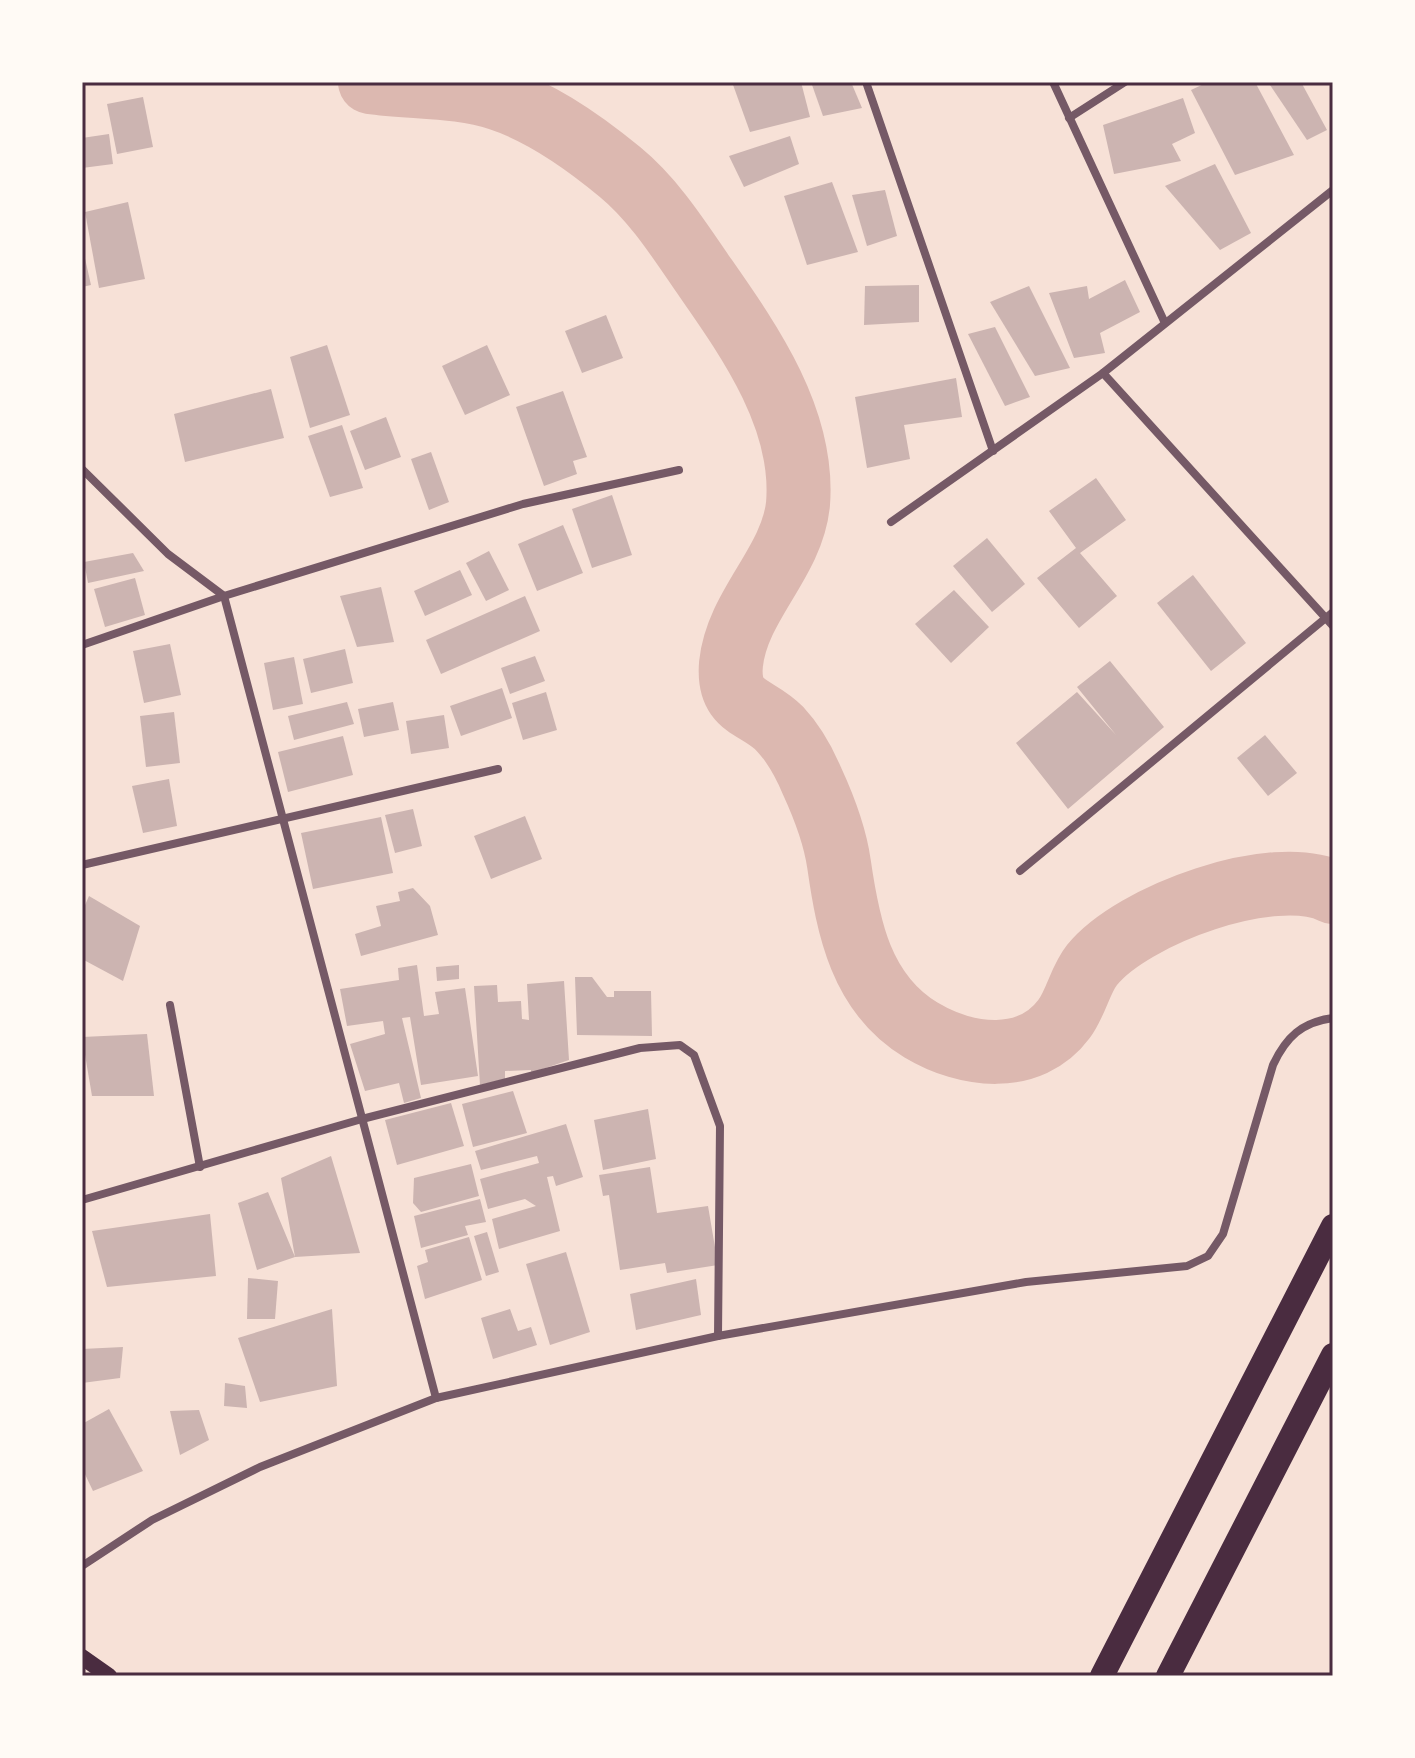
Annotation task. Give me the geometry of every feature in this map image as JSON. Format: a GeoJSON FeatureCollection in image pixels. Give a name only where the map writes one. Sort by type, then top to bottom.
{"type":"FeatureCollection","features":[{"type":"Feature","properties":{"kind":"highway"},"geometry":{"type":"LineString","coordinates":[[1102,1676],[1333,1226]]}},
{"type":"Feature","properties":{"kind":"highway"},"geometry":{"type":"LineString","coordinates":[[1168,1676],[1333,1355]]}},
{"type":"Feature","properties":{"kind":"main road"},"geometry":{"type":"LineString","coordinates":[[82,1657],[109,1676]]}},
{"type":"Feature","properties":{"kind":"street"},"geometry":{"type":"LineString","coordinates":[[866,82],[993,451]]}},
{"type":"Feature","properties":{"kind":"street"},"geometry":{"type":"LineString","coordinates":[[1053,82],[1164,321]]}},
{"type":"Feature","properties":{"kind":"street"},"geometry":{"type":"LineString","coordinates":[[1069,118],[1125,82]]}},
{"type":"Feature","properties":{"kind":"street"},"geometry":{"type":"LineString","coordinates":[[891,522],[1103,373],[1164,321],[1333,190]]}},
{"type":"Feature","properties":{"kind":"street"},"geometry":{"type":"LineString","coordinates":[[1103,373],[1324,620],[1333,626]]}},
{"type":"Feature","properties":{"kind":"street"},"geometry":{"type":"LineString","coordinates":[[82,469],[168,554],[224,596],[436,1398]]}},
{"type":"Feature","properties":{"kind":"street"},"geometry":{"type":"LineString","coordinates":[[82,645],[224,596],[523,504],[679,470]]}},
{"type":"Feature","properties":{"kind":"street"},"geometry":{"type":"LineString","coordinates":[[1020,871],[1333,612]]}},
{"type":"Feature","properties":{"kind":"street"},"geometry":{"type":"LineString","coordinates":[[82,865],[498,769]]}},
{"type":"Feature","properties":{"kind":"street"},"geometry":{"type":"LineString","coordinates":[[170,1005],[200,1167]]}},
{"type":"Feature","properties":{"kind":"street"},"geometry":{"type":"LineString","coordinates":[[82,1566],[152,1520],[260,1467],[436,1398],[718,1336],[1026,1282],[1187,1266],[1208,1256],[1223,1234],[1273,1065],[1284,1041],[1303,1026],[1333,1018]]}},
{"type":"Feature","properties":{"kind":"street"},"geometry":{"type":"LineString","coordinates":[[82,1200],[362,1119],[640,1048],[680,1045],[694,1055],[720,1126],[718,1336]]}},
{"type":"Feature","properties":{"kind":"building"},"geometry":{"type":"Polygon","coordinates":[[[732,82],[801,82],[810,117],[750,132],[732,82]]]}},
{"type":"Feature","properties":{"kind":"building"},"geometry":{"type":"Polygon","coordinates":[[[811,82],[851,82],[862,108],[823,116],[811,82]]]}},
{"type":"Feature","properties":{"kind":"building"},"geometry":{"type":"Polygon","coordinates":[[[1208,82],[1255,82],[1294,155],[1235,175],[1191,90],[1208,82]]]}},
{"type":"Feature","properties":{"kind":"building"},"geometry":{"type":"Polygon","coordinates":[[[1268,82],[1301,82],[1327,130],[1307,140],[1268,82]]]}},
{"type":"Feature","properties":{"kind":"building"},"geometry":{"type":"Polygon","coordinates":[[[143,97],[153,147],[117,154],[107,104],[143,97]]]}},
{"type":"Feature","properties":{"kind":"building"},"geometry":{"type":"Polygon","coordinates":[[[1183,98],[1195,133],[1172,144],[1181,161],[1114,174],[1103,125],[1183,98]]]}},
{"type":"Feature","properties":{"kind":"building"},"geometry":{"type":"Polygon","coordinates":[[[109,134],[113,164],[82,168],[82,138],[109,134]]]}},
{"type":"Feature","properties":{"kind":"building"},"geometry":{"type":"Polygon","coordinates":[[[790,136],[799,164],[744,187],[729,156],[790,136]]]}},
{"type":"Feature","properties":{"kind":"building"},"geometry":{"type":"Polygon","coordinates":[[[1215,164],[1251,233],[1220,250],[1165,186],[1215,164]]]}},
{"type":"Feature","properties":{"kind":"building"},"geometry":{"type":"Polygon","coordinates":[[[832,182],[858,252],[807,265],[784,196],[832,182]]]}},
{"type":"Feature","properties":{"kind":"building"},"geometry":{"type":"Polygon","coordinates":[[[885,190],[897,236],[867,246],[852,195],[885,190]]]}},
{"type":"Feature","properties":{"kind":"building"},"geometry":{"type":"Polygon","coordinates":[[[128,202],[145,279],[99,288],[85,212],[128,202]]]}},
{"type":"Feature","properties":{"kind":"building"},"geometry":{"type":"Polygon","coordinates":[[[82,245],[91,285],[82,287],[82,245]]]}},
{"type":"Feature","properties":{"kind":"building"},"geometry":{"type":"Polygon","coordinates":[[[1125,280],[1140,312],[1100,333],[1105,353],[1074,358],[1049,293],[1087,286],[1089,299],[1125,280]]]}},
{"type":"Feature","properties":{"kind":"building"},"geometry":{"type":"Polygon","coordinates":[[[919,285],[919,322],[864,325],[865,286],[919,285]]]}},
{"type":"Feature","properties":{"kind":"building"},"geometry":{"type":"Polygon","coordinates":[[[1029,286],[1070,368],[1035,376],[990,302],[1029,286]]]}},
{"type":"Feature","properties":{"kind":"building"},"geometry":{"type":"Polygon","coordinates":[[[606,315],[623,358],[582,373],[565,331],[606,315]]]}},
{"type":"Feature","properties":{"kind":"building"},"geometry":{"type":"Polygon","coordinates":[[[995,327],[1030,397],[1005,406],[968,334],[995,327]]]}},
{"type":"Feature","properties":{"kind":"building"},"geometry":{"type":"Polygon","coordinates":[[[327,345],[350,415],[310,428],[290,357],[327,345]]]}},
{"type":"Feature","properties":{"kind":"building"},"geometry":{"type":"Polygon","coordinates":[[[487,345],[510,395],[465,415],[442,366],[487,345]]]}},
{"type":"Feature","properties":{"kind":"building"},"geometry":{"type":"Polygon","coordinates":[[[956,378],[962,417],[904,425],[910,459],[867,468],[855,397],[956,378]]]}},
{"type":"Feature","properties":{"kind":"building"},"geometry":{"type":"Polygon","coordinates":[[[271,389],[284,438],[185,462],[174,414],[271,389]]]}},
{"type":"Feature","properties":{"kind":"building"},"geometry":{"type":"Polygon","coordinates":[[[563,391],[587,457],[573,461],[577,474],[544,486],[516,407],[563,391]]]}},
{"type":"Feature","properties":{"kind":"building"},"geometry":{"type":"Polygon","coordinates":[[[386,417],[401,457],[365,470],[350,431],[386,417]]]}},
{"type":"Feature","properties":{"kind":"building"},"geometry":{"type":"Polygon","coordinates":[[[342,425],[363,488],[330,497],[308,436],[342,425]]]}},
{"type":"Feature","properties":{"kind":"building"},"geometry":{"type":"Polygon","coordinates":[[[431,452],[449,502],[429,510],[411,459],[431,452]]]}},
{"type":"Feature","properties":{"kind":"building"},"geometry":{"type":"Polygon","coordinates":[[[1096,478],[1126,520],[1080,553],[1117,596],[1079,628],[1037,578],[1076,548],[1049,511],[1096,478]]]}},
{"type":"Feature","properties":{"kind":"building"},"geometry":{"type":"Polygon","coordinates":[[[612,495],[632,555],[592,568],[572,509],[612,495]]]}},
{"type":"Feature","properties":{"kind":"building"},"geometry":{"type":"Polygon","coordinates":[[[563,525],[583,573],[537,591],[518,544],[563,525]]]}},
{"type":"Feature","properties":{"kind":"building"},"geometry":{"type":"Polygon","coordinates":[[[987,538],[1025,584],[992,612],[953,566],[987,538]]]}},
{"type":"Feature","properties":{"kind":"building"},"geometry":{"type":"Polygon","coordinates":[[[489,551],[509,590],[486,601],[466,563],[489,551]]]}},
{"type":"Feature","properties":{"kind":"building"},"geometry":{"type":"Polygon","coordinates":[[[133,553],[144,571],[88,583],[84,562],[133,553]]]}},
{"type":"Feature","properties":{"kind":"building"},"geometry":{"type":"Polygon","coordinates":[[[460,570],[472,595],[425,616],[414,591],[460,570]]]}},
{"type":"Feature","properties":{"kind":"building"},"geometry":{"type":"Polygon","coordinates":[[[1193,575],[1246,643],[1211,671],[1157,603],[1193,575]]]}},
{"type":"Feature","properties":{"kind":"building"},"geometry":{"type":"Polygon","coordinates":[[[135,578],[145,615],[105,627],[94,589],[135,578]]]}},
{"type":"Feature","properties":{"kind":"building"},"geometry":{"type":"Polygon","coordinates":[[[381,587],[394,642],[357,647],[340,596],[381,587]]]}},
{"type":"Feature","properties":{"kind":"building"},"geometry":{"type":"Polygon","coordinates":[[[954,590],[989,627],[951,663],[915,624],[954,590]]]}},
{"type":"Feature","properties":{"kind":"building"},"geometry":{"type":"Polygon","coordinates":[[[525,596],[540,631],[441,674],[426,640],[525,596]]]}},
{"type":"Feature","properties":{"kind":"building"},"geometry":{"type":"Polygon","coordinates":[[[170,644],[181,695],[144,703],[133,651],[170,644]]]}},
{"type":"Feature","properties":{"kind":"building"},"geometry":{"type":"Polygon","coordinates":[[[345,649],[353,683],[311,693],[303,659],[345,649]]]}},
{"type":"Feature","properties":{"kind":"building"},"geometry":{"type":"Polygon","coordinates":[[[535,656],[545,681],[510,694],[501,668],[535,656]]]}},
{"type":"Feature","properties":{"kind":"building"},"geometry":{"type":"Polygon","coordinates":[[[294,657],[303,704],[273,710],[264,663],[294,657]]]}},
{"type":"Feature","properties":{"kind":"building"},"geometry":{"type":"Polygon","coordinates":[[[1110,661],[1164,727],[1068,809],[1016,743],[1077,692],[1116,735],[1077,687],[1110,661]]]}},
{"type":"Feature","properties":{"kind":"building"},"geometry":{"type":"Polygon","coordinates":[[[502,688],[512,718],[461,736],[450,706],[502,688]]]}},
{"type":"Feature","properties":{"kind":"building"},"geometry":{"type":"Polygon","coordinates":[[[546,692],[557,730],[523,740],[512,703],[546,692]]]}},
{"type":"Feature","properties":{"kind":"building"},"geometry":{"type":"Polygon","coordinates":[[[347,702],[354,724],[294,740],[288,716],[347,702]]]}},
{"type":"Feature","properties":{"kind":"building"},"geometry":{"type":"Polygon","coordinates":[[[393,702],[399,730],[364,737],[358,709],[393,702]]]}},
{"type":"Feature","properties":{"kind":"building"},"geometry":{"type":"Polygon","coordinates":[[[174,712],[180,763],[146,767],[140,716],[174,712]]]}},
{"type":"Feature","properties":{"kind":"building"},"geometry":{"type":"Polygon","coordinates":[[[444,715],[449,748],[411,754],[406,721],[444,715]]]}},
{"type":"Feature","properties":{"kind":"building"},"geometry":{"type":"Polygon","coordinates":[[[1265,735],[1297,773],[1268,796],[1237,758],[1265,735]]]}},
{"type":"Feature","properties":{"kind":"building"},"geometry":{"type":"Polygon","coordinates":[[[343,736],[353,775],[288,792],[278,752],[343,736]]]}},
{"type":"Feature","properties":{"kind":"building"},"geometry":{"type":"Polygon","coordinates":[[[169,779],[177,826],[143,833],[132,786],[169,779]]]}},
{"type":"Feature","properties":{"kind":"building"},"geometry":{"type":"Polygon","coordinates":[[[413,809],[422,846],[395,853],[385,815],[413,809]]]}},
{"type":"Feature","properties":{"kind":"building"},"geometry":{"type":"Polygon","coordinates":[[[525,816],[542,859],[491,879],[474,836],[525,816]]]}},
{"type":"Feature","properties":{"kind":"building"},"geometry":{"type":"Polygon","coordinates":[[[381,817],[393,873],[313,889],[301,833],[381,817]]]}},
{"type":"Feature","properties":{"kind":"building"},"geometry":{"type":"Polygon","coordinates":[[[413,888],[430,906],[438,935],[361,956],[355,934],[381,926],[376,906],[400,901],[398,892],[413,888]]]}},
{"type":"Feature","properties":{"kind":"building"},"geometry":{"type":"Polygon","coordinates":[[[89,896],[140,926],[123,981],[82,959],[82,912],[89,896]]]}},
{"type":"Feature","properties":{"kind":"building"},"geometry":{"type":"Polygon","coordinates":[[[417,965],[424,1016],[439,1014],[435,992],[465,988],[478,1076],[421,1085],[410,1017],[402,1018],[421,1098],[404,1103],[399,1083],[365,1091],[350,1044],[385,1034],[383,1021],[347,1026],[340,989],[399,980],[398,968],[417,965]]]}},
{"type":"Feature","properties":{"kind":"building"},"geometry":{"type":"Polygon","coordinates":[[[459,965],[459,979],[437,981],[436,967],[459,965]]]}},
{"type":"Feature","properties":{"kind":"building"},"geometry":{"type":"Polygon","coordinates":[[[575,977],[592,977],[607,997],[614,997],[614,991],[651,991],[652,1036],[577,1035],[575,977]]]}},
{"type":"Feature","properties":{"kind":"building"},"geometry":{"type":"Polygon","coordinates":[[[564,981],[569,1060],[531,1073],[531,1070],[505,1071],[505,1079],[480,1085],[474,986],[497,985],[498,1002],[521,1001],[522,1019],[529,1020],[527,984],[564,981]]]}},
{"type":"Feature","properties":{"kind":"building"},"geometry":{"type":"Polygon","coordinates":[[[147,1034],[154,1096],[92,1096],[82,1037],[147,1034]]]}},
{"type":"Feature","properties":{"kind":"building"},"geometry":{"type":"Polygon","coordinates":[[[513,1091],[527,1133],[473,1147],[462,1104],[513,1091]]]}},
{"type":"Feature","properties":{"kind":"building"},"geometry":{"type":"Polygon","coordinates":[[[451,1103],[464,1146],[397,1165],[385,1120],[451,1103]]]}},
{"type":"Feature","properties":{"kind":"building"},"geometry":{"type":"Polygon","coordinates":[[[648,1109],[656,1159],[603,1170],[594,1120],[648,1109]]]}},
{"type":"Feature","properties":{"kind":"building"},"geometry":{"type":"Polygon","coordinates":[[[566,1124],[583,1177],[556,1186],[553,1176],[547,1177],[560,1231],[499,1249],[492,1219],[536,1206],[525,1199],[488,1209],[480,1179],[539,1163],[537,1156],[481,1170],[475,1151],[566,1124]]]}},
{"type":"Feature","properties":{"kind":"building"},"geometry":{"type":"Polygon","coordinates":[[[331,1156],[360,1253],[295,1257],[281,1178],[331,1156]]]}},
{"type":"Feature","properties":{"kind":"building"},"geometry":{"type":"Polygon","coordinates":[[[471,1164],[479,1196],[421,1212],[413,1203],[414,1178],[471,1164]]]}},
{"type":"Feature","properties":{"kind":"building"},"geometry":{"type":"Polygon","coordinates":[[[650,1167],[657,1213],[708,1206],[718,1265],[667,1273],[665,1263],[620,1270],[609,1195],[603,1196],[599,1175],[650,1167]]]}},
{"type":"Feature","properties":{"kind":"building"},"geometry":{"type":"Polygon","coordinates":[[[268,1192],[295,1257],[257,1270],[238,1203],[268,1192]]]}},
{"type":"Feature","properties":{"kind":"building"},"geometry":{"type":"Polygon","coordinates":[[[480,1199],[486,1222],[465,1226],[468,1235],[421,1248],[414,1216],[480,1199]]]}},
{"type":"Feature","properties":{"kind":"building"},"geometry":{"type":"Polygon","coordinates":[[[210,1214],[216,1276],[107,1287],[92,1231],[210,1214]]]}},
{"type":"Feature","properties":{"kind":"building"},"geometry":{"type":"Polygon","coordinates":[[[487,1232],[499,1272],[486,1276],[474,1236],[487,1232]]]}},
{"type":"Feature","properties":{"kind":"building"},"geometry":{"type":"Polygon","coordinates":[[[469,1237],[482,1280],[425,1299],[417,1266],[428,1262],[425,1250],[469,1237]]]}},
{"type":"Feature","properties":{"kind":"building"},"geometry":{"type":"Polygon","coordinates":[[[566,1252],[590,1332],[550,1345],[526,1264],[566,1252]]]}},
{"type":"Feature","properties":{"kind":"building"},"geometry":{"type":"Polygon","coordinates":[[[248,1278],[278,1281],[275,1319],[247,1319],[248,1278]]]}},
{"type":"Feature","properties":{"kind":"building"},"geometry":{"type":"Polygon","coordinates":[[[696,1279],[701,1315],[636,1330],[630,1294],[696,1279]]]}},
{"type":"Feature","properties":{"kind":"building"},"geometry":{"type":"Polygon","coordinates":[[[332,1309],[337,1386],[260,1402],[238,1338],[332,1309]]]}},
{"type":"Feature","properties":{"kind":"building"},"geometry":{"type":"Polygon","coordinates":[[[510,1309],[518,1331],[531,1327],[537,1345],[493,1359],[481,1318],[510,1309]]]}},
{"type":"Feature","properties":{"kind":"building"},"geometry":{"type":"Polygon","coordinates":[[[123,1347],[120,1378],[82,1383],[82,1349],[123,1347]]]}},
{"type":"Feature","properties":{"kind":"building"},"geometry":{"type":"Polygon","coordinates":[[[225,1383],[245,1386],[247,1408],[224,1406],[225,1383]]]}},
{"type":"Feature","properties":{"kind":"building"},"geometry":{"type":"Polygon","coordinates":[[[109,1409],[143,1471],[93,1491],[82,1468],[82,1424],[109,1409]]]}},
{"type":"Feature","properties":{"kind":"building"},"geometry":{"type":"Polygon","coordinates":[[[199,1410],[209,1440],[180,1455],[170,1411],[199,1410]]]}},
{"type":"Feature","properties":{"kind":"waterway"},"geometry":{"type":"LineString","coordinates":[[370,82],[484,94],[532,112],[578,140],[620,172],[654,207],[720,298],[754,352],[783,411],[792,441],[798,472],[798,504],[786,546],[743,622],[735,643],[731,679],[739,698],[780,729],[806,767],[832,832],[847,911],[861,957],[884,998],[901,1015],[921,1030],[958,1046],[977,1051],[1016,1050],[1050,1034],[1064,1019],[1088,971],[1111,946],[1170,912],[1241,889],[1276,884],[1307,885],[1333,892]]}}]}
